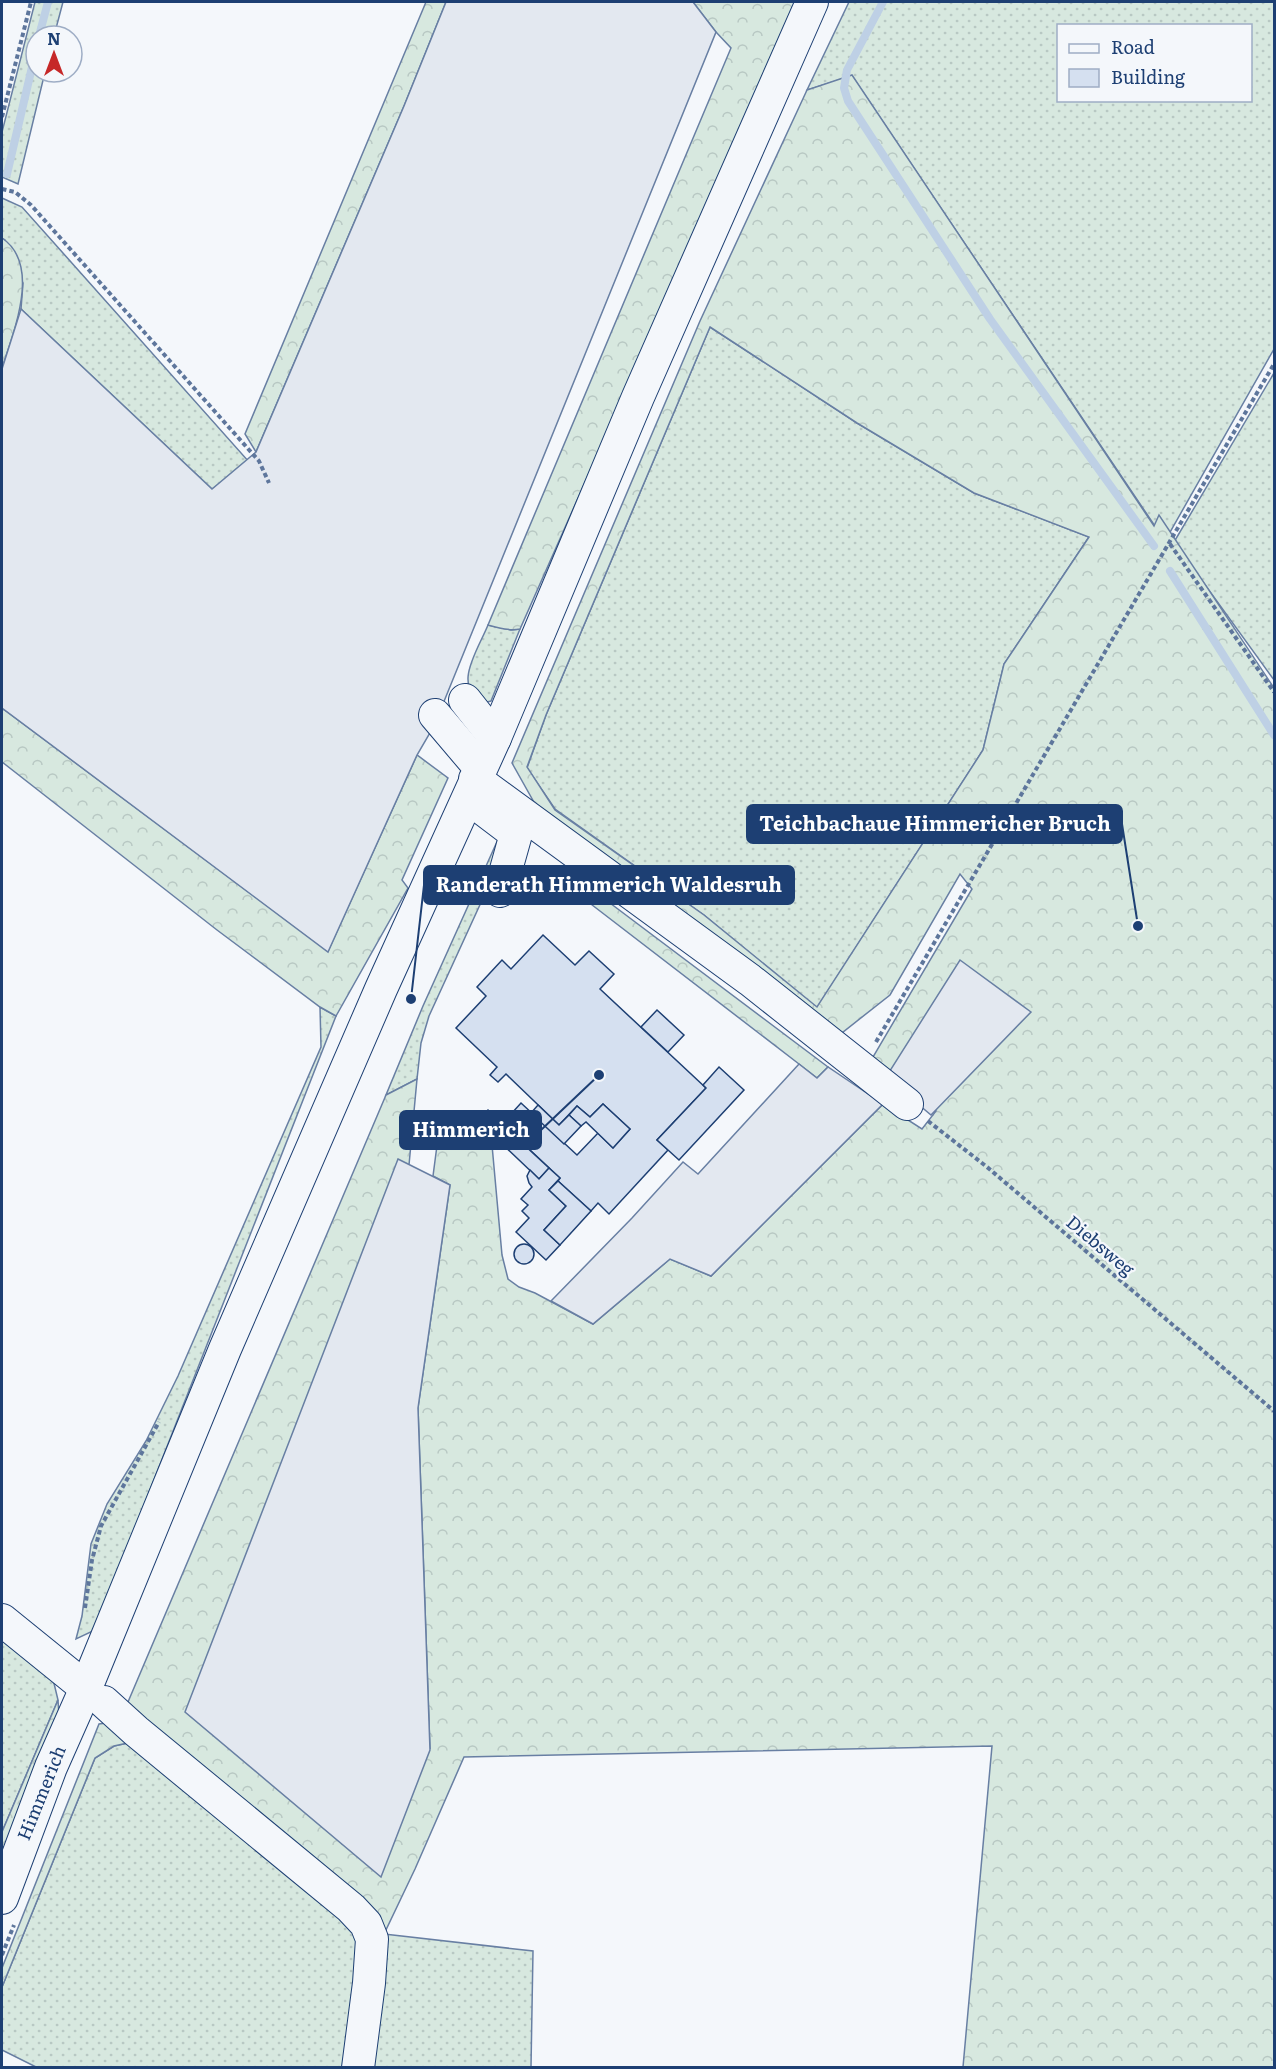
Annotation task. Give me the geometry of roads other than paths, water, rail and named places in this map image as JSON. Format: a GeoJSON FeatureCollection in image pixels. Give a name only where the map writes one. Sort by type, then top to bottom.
{"type":"FeatureCollection","features":[{"type":"Feature","properties":{"kind":"street","name":"Himmerich"},"geometry":{"type":"LineString","coordinates":[[2,1898],[51,1767],[95,1695],[230,1338],[381,989],[495,738],[638,397],[812,2]]}},
{"type":"Feature","properties":{"kind":"street"},"geometry":{"type":"LineString","coordinates":[[465,700],[495,738]]}},
{"type":"Feature","properties":{"kind":"street"},"geometry":{"type":"LineString","coordinates":[[435,715],[474,782],[516,834],[500,891]]}},
{"type":"Feature","properties":{"kind":"street"},"geometry":{"type":"LineString","coordinates":[[474,782],[750,980],[907,1104]]}},
{"type":"Feature","properties":{"kind":"street"},"geometry":{"type":"LineString","coordinates":[[2,1620],[351,1908],[366,1924],[372,1939],[358,2067]]}},
{"type":"Feature","properties":{"kind":"waterway"},"geometry":{"type":"LineString","coordinates":[[42,24],[48,2]]}},
{"type":"Feature","properties":{"kind":"waterway"},"geometry":{"type":"LineString","coordinates":[[883,2],[847,70],[844,88],[848,101],[990,319],[1154,546]]}},
{"type":"Feature","properties":{"kind":"waterway"},"geometry":{"type":"LineString","coordinates":[[7,174],[28,84]]}},
{"type":"Feature","properties":{"kind":"waterway"},"geometry":{"type":"LineString","coordinates":[[1170,571],[1274,735]]}},
{"type":"Feature","properties":{"kind":"place","name":"Teichbachaue Himmericher Bruch"},"geometry":{"type":"Point","coordinates":[1138,926]}},
{"type":"Feature","properties":{"kind":"place","name":"Randerath Himmerich Waldesruh"},"geometry":{"type":"Point","coordinates":[411,999]}},
{"type":"Feature","properties":{"kind":"place","name":"Himmerich"},"geometry":{"type":"Point","coordinates":[599,1075]}}]}
